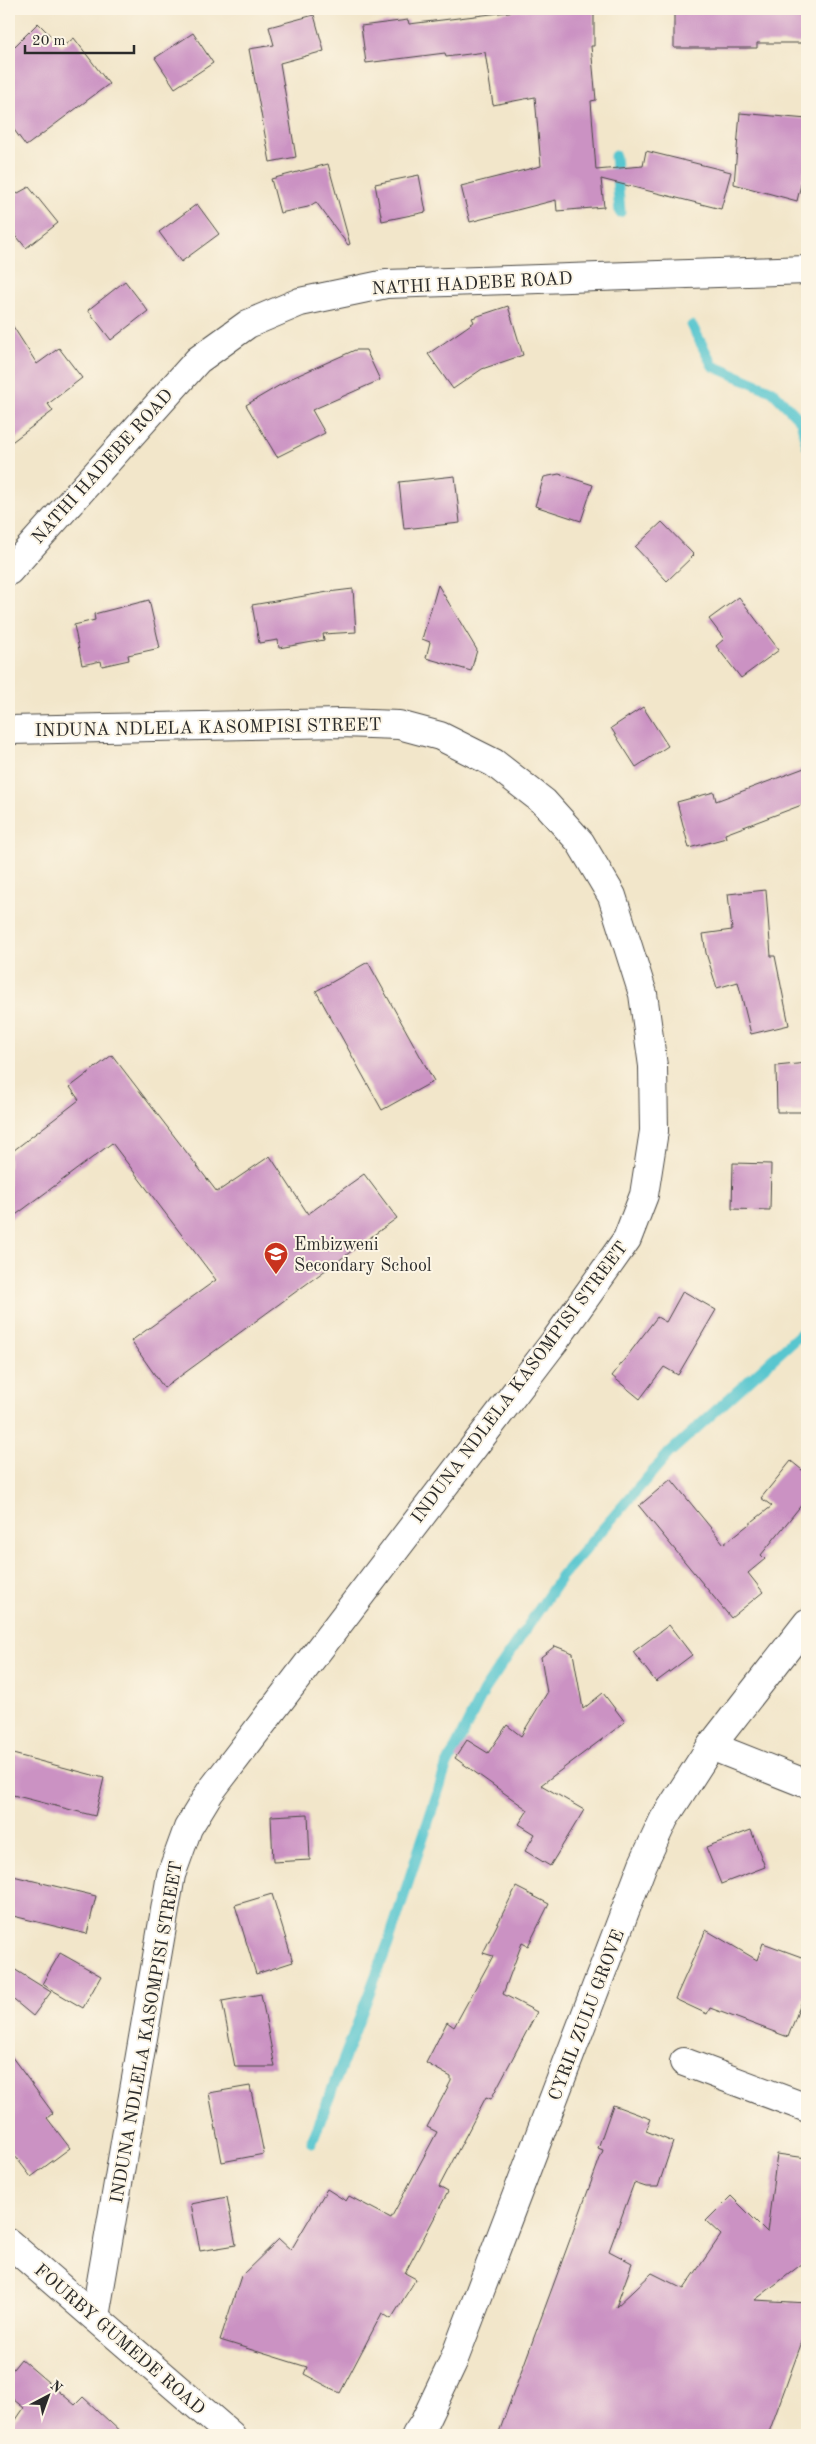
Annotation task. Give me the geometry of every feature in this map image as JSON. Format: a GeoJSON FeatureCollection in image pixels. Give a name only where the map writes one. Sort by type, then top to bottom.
{"type":"FeatureCollection","features":[{"type":"Feature","properties":{"kind":"street","name":"NATHI HADEBE ROAD"},"geometry":{"type":"LineString","coordinates":[[9,571],[198,360],[248,324],[300,302],[386,284],[807,270]]}},
{"type":"Feature","properties":{"kind":"street","name":"INDUNA NDLELA KASOMPISI STREET"},"geometry":{"type":"LineString","coordinates":[[9,730],[341,723],[398,725],[440,736],[494,763],[544,802],[580,842],[612,896],[643,994],[653,1066],[654,1132],[644,1195],[627,1239],[554,1342],[210,1792],[188,1828],[171,1874],[95,2317]]}},
{"type":"Feature","properties":{"kind":"street","name":"CYRIL ZULU GROVE"},"geometry":{"type":"LineString","coordinates":[[416,2435],[424,2423],[453,2362],[643,1864],[664,1819],[711,1746],[807,1624]]}},
{"type":"Feature","properties":{"kind":"street"},"geometry":{"type":"LineString","coordinates":[[711,1746],[807,1784]]}},
{"type":"Feature","properties":{"kind":"street"},"geometry":{"type":"LineString","coordinates":[[684,2062],[807,2108]]}},
{"type":"Feature","properties":{"kind":"street","name":"FOURBY GUMEDE ROAD"},"geometry":{"type":"LineString","coordinates":[[9,2244],[231,2435]]}},
{"type":"Feature","properties":{"kind":"building"},"geometry":{"type":"Polygon","coordinates":[[[533,9],[594,9],[594,46],[591,46],[596,100],[591,101],[596,170],[643,166],[646,151],[731,172],[721,209],[601,179],[604,207],[557,211],[556,200],[470,222],[461,186],[541,166],[535,97],[493,105],[485,52],[446,57],[445,53],[366,63],[361,26],[408,20],[409,24],[533,9]]]}},
{"type":"Feature","properties":{"kind":"building"},"geometry":{"type":"Polygon","coordinates":[[[674,9],[807,9],[807,43],[757,43],[757,48],[674,48],[674,9]]]}},
{"type":"Feature","properties":{"kind":"building"},"geometry":{"type":"Polygon","coordinates":[[[314,15],[324,51],[280,63],[296,157],[270,162],[249,49],[274,45],[269,27],[314,15]]]}},
{"type":"Feature","properties":{"kind":"building"},"geometry":{"type":"Polygon","coordinates":[[[38,23],[62,47],[74,38],[109,84],[26,146],[9,123],[9,52],[38,23]]]}},
{"type":"Feature","properties":{"kind":"building"},"geometry":{"type":"Polygon","coordinates":[[[193,33],[213,63],[175,88],[155,58],[193,33]]]}},
{"type":"Feature","properties":{"kind":"building"},"geometry":{"type":"Polygon","coordinates":[[[740,113],[807,119],[807,159],[797,201],[734,184],[740,113]]]}},
{"type":"Feature","properties":{"kind":"building"},"geometry":{"type":"Polygon","coordinates":[[[328,164],[350,244],[348,245],[316,202],[308,207],[280,213],[271,179],[328,164]]]}},
{"type":"Feature","properties":{"kind":"building"},"geometry":{"type":"Polygon","coordinates":[[[419,175],[426,212],[382,221],[375,184],[419,175]]]}},
{"type":"Feature","properties":{"kind":"building"},"geometry":{"type":"Polygon","coordinates":[[[29,187],[58,223],[26,248],[9,227],[9,198],[29,187]]]}},
{"type":"Feature","properties":{"kind":"building"},"geometry":{"type":"Polygon","coordinates":[[[197,204],[219,234],[181,262],[159,232],[197,204]]]}},
{"type":"Feature","properties":{"kind":"building"},"geometry":{"type":"Polygon","coordinates":[[[125,281],[148,311],[111,340],[88,310],[125,281]]]}},
{"type":"Feature","properties":{"kind":"building"},"geometry":{"type":"Polygon","coordinates":[[[508,306],[523,355],[482,369],[453,389],[428,354],[474,322],[472,318],[508,306]]]}},
{"type":"Feature","properties":{"kind":"building"},"geometry":{"type":"Polygon","coordinates":[[[9,320],[37,364],[59,348],[82,378],[48,404],[53,411],[9,444],[9,320]]]}},
{"type":"Feature","properties":{"kind":"building"},"geometry":{"type":"Polygon","coordinates":[[[355,350],[366,350],[380,380],[312,410],[325,433],[277,457],[246,405],[292,378],[355,350]]]}},
{"type":"Feature","properties":{"kind":"building"},"geometry":{"type":"Polygon","coordinates":[[[559,474],[593,485],[581,521],[535,506],[544,477],[559,474]]]}},
{"type":"Feature","properties":{"kind":"building"},"geometry":{"type":"Polygon","coordinates":[[[455,476],[460,523],[404,529],[399,482],[455,476]]]}},
{"type":"Feature","properties":{"kind":"building"},"geometry":{"type":"Polygon","coordinates":[[[662,522],[694,555],[667,581],[635,547],[662,522]]]}},
{"type":"Feature","properties":{"kind":"building"},"geometry":{"type":"Polygon","coordinates":[[[438,585],[477,650],[471,671],[426,658],[430,642],[422,639],[438,585]]]}},
{"type":"Feature","properties":{"kind":"building"},"geometry":{"type":"Polygon","coordinates":[[[353,589],[356,632],[323,634],[324,640],[279,648],[278,640],[259,643],[252,605],[353,589]]]}},
{"type":"Feature","properties":{"kind":"building"},"geometry":{"type":"Polygon","coordinates":[[[739,597],[779,650],[741,678],[716,646],[724,639],[709,619],[739,597]]]}},
{"type":"Feature","properties":{"kind":"building"},"geometry":{"type":"Polygon","coordinates":[[[149,600],[160,648],[128,655],[129,660],[102,666],[101,661],[82,665],[74,625],[95,620],[94,614],[149,600]]]}},
{"type":"Feature","properties":{"kind":"building"},"geometry":{"type":"Polygon","coordinates":[[[643,707],[668,746],[636,767],[611,728],[643,707]]]}},
{"type":"Feature","properties":{"kind":"building"},"geometry":{"type":"Polygon","coordinates":[[[807,767],[807,803],[725,834],[726,838],[689,848],[677,802],[714,792],[716,801],[807,767]]]}},
{"type":"Feature","properties":{"kind":"building"},"geometry":{"type":"Polygon","coordinates":[[[766,890],[771,956],[775,956],[789,1025],[751,1034],[738,982],[717,988],[706,953],[703,934],[732,930],[728,894],[766,890]]]}},
{"type":"Feature","properties":{"kind":"building"},"geometry":{"type":"Polygon","coordinates":[[[368,962],[434,1081],[382,1110],[316,991],[368,962]]]}},
{"type":"Feature","properties":{"kind":"building"},"geometry":{"type":"Polygon","coordinates":[[[112,1055],[217,1192],[270,1156],[308,1214],[364,1174],[397,1218],[164,1388],[131,1341],[216,1280],[112,1143],[9,1220],[9,1154],[79,1100],[70,1087],[112,1055]]]}},
{"type":"Feature","properties":{"kind":"building"},"geometry":{"type":"Polygon","coordinates":[[[807,1063],[807,1112],[777,1112],[776,1066],[807,1063]]]}},
{"type":"Feature","properties":{"kind":"building"},"geometry":{"type":"Polygon","coordinates":[[[733,1163],[771,1164],[770,1210],[732,1209],[733,1163]]]}},
{"type":"Feature","properties":{"kind":"building"},"geometry":{"type":"Polygon","coordinates":[[[683,1291],[716,1310],[678,1375],[664,1367],[640,1399],[612,1376],[657,1317],[666,1322],[683,1291]]]}},
{"type":"Feature","properties":{"kind":"building"},"geometry":{"type":"Polygon","coordinates":[[[791,1461],[807,1474],[807,1498],[761,1555],[765,1559],[748,1573],[763,1592],[731,1618],[639,1506],[671,1479],[724,1544],[772,1506],[761,1498],[791,1461]]]}},
{"type":"Feature","properties":{"kind":"building"},"geometry":{"type":"Polygon","coordinates":[[[669,1625],[692,1655],[656,1682],[633,1652],[669,1625]]]}},
{"type":"Feature","properties":{"kind":"building"},"geometry":{"type":"Polygon","coordinates":[[[555,1646],[573,1653],[583,1709],[603,1693],[625,1722],[541,1785],[584,1810],[550,1866],[525,1851],[535,1834],[519,1824],[528,1810],[455,1758],[467,1740],[488,1753],[507,1725],[521,1736],[547,1693],[541,1657],[555,1646]]]}},
{"type":"Feature","properties":{"kind":"building"},"geometry":{"type":"Polygon","coordinates":[[[9,1753],[104,1778],[95,1816],[9,1794],[9,1753]]]}},
{"type":"Feature","properties":{"kind":"building"},"geometry":{"type":"Polygon","coordinates":[[[308,1814],[310,1860],[273,1862],[271,1816],[308,1814]]]}},
{"type":"Feature","properties":{"kind":"building"},"geometry":{"type":"Polygon","coordinates":[[[751,1830],[765,1867],[721,1884],[706,1847],[751,1830]]]}},
{"type":"Feature","properties":{"kind":"building"},"geometry":{"type":"Polygon","coordinates":[[[9,1875],[96,1896],[87,1934],[9,1915],[9,1875]]]}},
{"type":"Feature","properties":{"kind":"building"},"geometry":{"type":"Polygon","coordinates":[[[516,1887],[549,1904],[528,1946],[522,1943],[503,1994],[537,2012],[491,2099],[486,2097],[439,2187],[448,2192],[405,2273],[416,2279],[391,2319],[382,2313],[340,2393],[304,2374],[307,2367],[220,2340],[241,2276],[279,2239],[291,2250],[327,2189],[346,2201],[349,2196],[391,2218],[437,2132],[427,2127],[451,2081],[451,2077],[426,2063],[447,2022],[454,2027],[493,1956],[483,1953],[516,1887]]]}},
{"type":"Feature","properties":{"kind":"building"},"geometry":{"type":"Polygon","coordinates":[[[272,1894],[293,1962],[256,1974],[235,1905],[272,1894]]]}},
{"type":"Feature","properties":{"kind":"building"},"geometry":{"type":"Polygon","coordinates":[[[706,1930],[757,1960],[763,1943],[807,1959],[807,1988],[788,2037],[710,2008],[707,2014],[675,1999],[706,1930]]]}},
{"type":"Feature","properties":{"kind":"building"},"geometry":{"type":"Polygon","coordinates":[[[60,1953],[101,1976],[83,2008],[42,1984],[60,1953]]]}},
{"type":"Feature","properties":{"kind":"building"},"geometry":{"type":"Polygon","coordinates":[[[9,1966],[51,1992],[33,2016],[9,1996],[9,1966]]]}},
{"type":"Feature","properties":{"kind":"building"},"geometry":{"type":"Polygon","coordinates":[[[261,1994],[275,2067],[235,2067],[222,2001],[261,1994]]]}},
{"type":"Feature","properties":{"kind":"building"},"geometry":{"type":"Polygon","coordinates":[[[9,2053],[53,2113],[47,2118],[70,2148],[31,2177],[9,2148],[9,2053]]]}},
{"type":"Feature","properties":{"kind":"building"},"geometry":{"type":"Polygon","coordinates":[[[250,2086],[264,2154],[222,2162],[209,2093],[250,2086]]]}},
{"type":"Feature","properties":{"kind":"building"},"geometry":{"type":"Polygon","coordinates":[[[613,2105],[651,2119],[646,2131],[673,2142],[658,2187],[646,2187],[634,2183],[609,2251],[632,2263],[616,2307],[652,2273],[684,2289],[721,2235],[706,2221],[731,2196],[767,2232],[777,2154],[807,2158],[807,2260],[755,2300],[807,2303],[807,2328],[768,2435],[498,2435],[603,2150],[598,2148],[613,2105]]]}},
{"type":"Feature","properties":{"kind":"building"},"geometry":{"type":"Polygon","coordinates":[[[227,2197],[236,2245],[200,2251],[191,2204],[227,2197]]]}},
{"type":"Feature","properties":{"kind":"building"},"geometry":{"type":"Polygon","coordinates":[[[21,2359],[75,2405],[83,2397],[124,2435],[9,2435],[9,2430],[24,2408],[9,2396],[9,2374],[21,2359]]]}},
{"type":"Feature","properties":{"kind":"waterway"},"geometry":{"type":"LineString","coordinates":[[615,156],[620,212]]}},
{"type":"Feature","properties":{"kind":"waterway"},"geometry":{"type":"LineString","coordinates":[[692,326],[713,366],[772,391],[801,421],[807,445]]}},
{"type":"Feature","properties":{"kind":"waterway"},"geometry":{"type":"LineString","coordinates":[[312,2142],[388,1944],[446,1767],[484,1691],[561,1577],[669,1453],[806,1329],[807,1325]]}},
{"type":"Feature","properties":{"kind":"place","name":"Embizweni Secondary School"},"geometry":{"type":"Point","coordinates":[276,1275]}}]}
